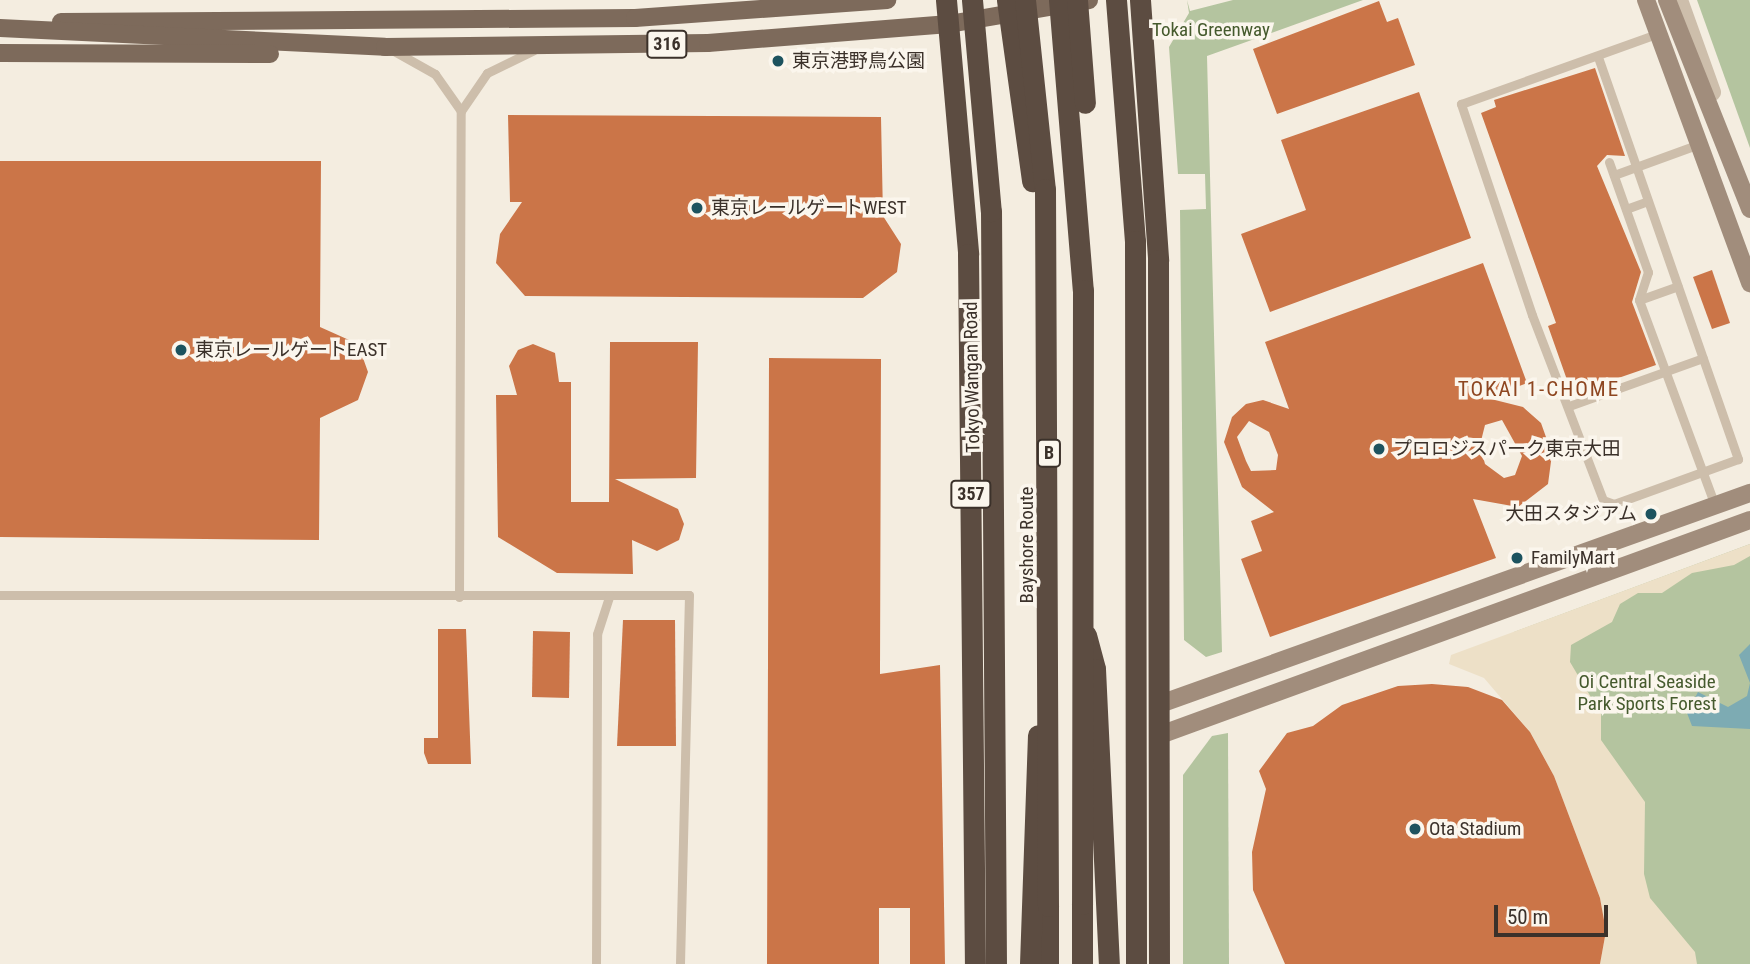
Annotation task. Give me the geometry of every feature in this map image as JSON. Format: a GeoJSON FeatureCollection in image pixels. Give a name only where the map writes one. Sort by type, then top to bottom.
{"type":"FeatureCollection","features":[{"type":"Feature","properties":{"kind":"highway","name":"357"},"geometry":{"type":"LineString","coordinates":[[946,0],[968,254],[975,964]]}},
{"type":"Feature","properties":{"kind":"highway","name":"Tokyo Wangan Road"},"geometry":{"type":"LineString","coordinates":[[971,0],[990,200],[997,406],[996,964]]}},
{"type":"Feature","properties":{"kind":"highway","name":"B"},"geometry":{"type":"LineString","coordinates":[[1007,0],[1047,291]]}},
{"type":"Feature","properties":{"kind":"highway","name":"Bayshore Route"},"geometry":{"type":"LineString","coordinates":[[1026,0],[1040,113],[1047,291],[1050,618],[1040,904],[1048,964]]}},
{"type":"Feature","properties":{"kind":"highway","name":"B"},"geometry":{"type":"LineString","coordinates":[[1059,0],[1083,290]]}},
{"type":"Feature","properties":{"kind":"highway","name":"B"},"geometry":{"type":"LineString","coordinates":[[1077,0],[1086,126],[1083,290],[1085,630],[1082,964]]}},
{"type":"Feature","properties":{"kind":"highway"},"geometry":{"type":"LineString","coordinates":[[1116,0],[1133,189],[1137,380],[1136,964]]}},
{"type":"Feature","properties":{"kind":"highway"},"geometry":{"type":"LineString","coordinates":[[1140,0],[1158,260],[1159,964]]}},
{"type":"Feature","properties":{"kind":"highway"},"geometry":{"type":"LineString","coordinates":[[1085,630],[1096,669],[1109,964]]}},
{"type":"Feature","properties":{"kind":"highway"},"geometry":{"type":"LineString","coordinates":[[1030,964],[1040,904]]}},
{"type":"Feature","properties":{"kind":"main road","name":"316"},"geometry":{"type":"LineString","coordinates":[[0,27],[161,17],[635,18],[887,0]]}},
{"type":"Feature","properties":{"kind":"main road","name":"316"},"geometry":{"type":"LineString","coordinates":[[0,27],[385,47],[708,43],[949,24],[1089,0]]}},
{"type":"Feature","properties":{"kind":"main road"},"geometry":{"type":"LineString","coordinates":[[0,52],[268,54],[385,47]]}},
{"type":"Feature","properties":{"kind":"street"},"geometry":{"type":"LineString","coordinates":[[1646,0],[1750,283]]}},
{"type":"Feature","properties":{"kind":"street"},"geometry":{"type":"LineString","coordinates":[[1667,0],[1733,160]]}},
{"type":"Feature","properties":{"kind":"street"},"geometry":{"type":"LineString","coordinates":[[1679,0],[1750,209]]}},
{"type":"Feature","properties":{"kind":"street"},"geometry":{"type":"LineString","coordinates":[[1160,704],[1750,493]]}},
{"type":"Feature","properties":{"kind":"street"},"geometry":{"type":"LineString","coordinates":[[1160,735],[1750,520]]}},
{"type":"Feature","properties":{"kind":"lane"},"geometry":{"type":"LineString","coordinates":[[1598,57],[1738,460],[1605,503],[1461,103],[1576,69],[1598,57],[1657,34]]}},
{"type":"Feature","properties":{"kind":"lane"},"geometry":{"type":"LineString","coordinates":[[385,47],[423,63],[461,111]]}},
{"type":"Feature","properties":{"kind":"lane"},"geometry":{"type":"LineString","coordinates":[[459,597],[461,111],[487,73],[545,47]]}},
{"type":"Feature","properties":{"kind":"lane"},"geometry":{"type":"LineString","coordinates":[[1614,175],[1699,144]]}},
{"type":"Feature","properties":{"kind":"lane"},"geometry":{"type":"LineString","coordinates":[[1609,162],[1648,272],[1639,300],[1715,505]]}},
{"type":"Feature","properties":{"kind":"lane"},"geometry":{"type":"LineString","coordinates":[[1626,209],[1648,201]]}},
{"type":"Feature","properties":{"kind":"lane"},"geometry":{"type":"LineString","coordinates":[[1639,300],[1678,286]]}},
{"type":"Feature","properties":{"kind":"lane"},"geometry":{"type":"LineString","coordinates":[[1569,406],[1703,358]]}},
{"type":"Feature","properties":{"kind":"lane"},"geometry":{"type":"LineString","coordinates":[[0,595],[689,595],[680,964]]}},
{"type":"Feature","properties":{"kind":"lane"},"geometry":{"type":"LineString","coordinates":[[596,964],[597,634],[609,596]]}},
{"type":"Feature","properties":{"kind":"green space","name":"Tokai Greenway"},"geometry":{"type":"Polygon","coordinates":[[[1187,0],[1190,11],[1233,0],[1363,0],[1207,56],[1222,652],[1206,657],[1184,640],[1180,210],[1206,209],[1205,174],[1178,174],[1169,47],[1189,13],[1187,0]]]}},
{"type":"Feature","properties":{"kind":"green space"},"geometry":{"type":"Polygon","coordinates":[[[1697,0],[1750,0],[1750,148],[1697,0]]]}},
{"type":"Feature","properties":{"kind":"green space","name":"Oi Central Seaside Park Sports Forest"},"geometry":{"type":"Polygon","coordinates":[[[1750,544],[1750,964],[1631,964],[1514,632],[1750,544]]]}},
{"type":"Feature","properties":{"kind":"green space"},"geometry":{"type":"Polygon","coordinates":[[[1228,733],[1229,964],[1183,964],[1183,775],[1212,736],[1228,733]]]}},
{"type":"Feature","properties":{"kind":"shaded area"},"geometry":{"type":"Polygon","coordinates":[[[1750,544],[1750,556],[1734,565],[1692,573],[1662,593],[1638,593],[1620,604],[1612,622],[1571,645],[1570,662],[1601,714],[1601,740],[1645,802],[1644,874],[1650,898],[1695,952],[1697,964],[1600,964],[1606,931],[1600,898],[1554,776],[1530,732],[1484,678],[1449,664],[1451,655],[1750,544]]]}},
{"type":"Feature","properties":{"kind":"water"},"geometry":{"type":"Polygon","coordinates":[[[1750,644],[1750,683],[1739,655],[1750,644]]]}},
{"type":"Feature","properties":{"kind":"water"},"geometry":{"type":"Polygon","coordinates":[[[1750,683],[1750,729],[1692,726],[1687,713],[1698,692],[1728,707],[1747,696],[1750,683]]]}},
{"type":"Feature","properties":{"kind":"building"},"geometry":{"type":"Polygon","coordinates":[[[1379,1],[1387,22],[1398,18],[1415,65],[1277,114],[1253,49],[1379,1]]]}},
{"type":"Feature","properties":{"kind":"building"},"geometry":{"type":"Polygon","coordinates":[[[1595,68],[1625,156],[1607,155],[1597,166],[1641,272],[1632,302],[1656,365],[1572,394],[1548,326],[1556,323],[1481,113],[1496,107],[1494,100],[1595,68]]]}},
{"type":"Feature","properties":{"kind":"building"},"geometry":{"type":"Polygon","coordinates":[[[1419,92],[1471,238],[1270,312],[1241,234],[1306,210],[1281,140],[1419,92]]]}},
{"type":"Feature","properties":{"kind":"building","name":"東京レールゲートWEST"},"geometry":{"type":"Polygon","coordinates":[[[508,115],[881,117],[883,216],[901,244],[897,272],[863,298],[525,296],[496,263],[500,234],[522,202],[510,202],[508,115]]]}},
{"type":"Feature","properties":{"kind":"building","name":"東京レールゲートEAST"},"geometry":{"type":"Polygon","coordinates":[[[0,161],[321,161],[320,327],[358,344],[368,372],[358,400],[320,418],[319,540],[0,537],[0,161]]]}},
{"type":"Feature","properties":{"kind":"building","name":"プロロジスパーク東京大田"},"geometry":{"type":"Polygon","coordinates":[[[1483,263],[1527,383],[1487,398],[1523,407],[1541,423],[1552,454],[1548,484],[1518,507],[1473,499],[1496,558],[1270,637],[1241,559],[1262,551],[1251,521],[1274,512],[1242,487],[1224,442],[1232,417],[1246,404],[1263,400],[1289,409],[1265,342],[1483,263]],[[1502,420],[1485,425],[1480,445],[1485,464],[1504,478],[1515,475],[1522,456],[1502,420]],[[1249,421],[1237,437],[1251,471],[1276,470],[1278,455],[1269,432],[1249,421]]]}},
{"type":"Feature","properties":{"kind":"building"},"geometry":{"type":"Polygon","coordinates":[[[1712,270],[1730,323],[1712,329],[1693,277],[1712,270]]]}},
{"type":"Feature","properties":{"kind":"building"},"geometry":{"type":"Polygon","coordinates":[[[610,342],[698,342],[696,478],[615,479],[678,509],[684,524],[679,540],[657,551],[632,540],[633,574],[557,573],[498,537],[496,395],[517,395],[509,366],[518,350],[533,344],[555,353],[559,382],[571,382],[571,502],[609,502],[610,342]]]}},
{"type":"Feature","properties":{"kind":"building"},"geometry":{"type":"Polygon","coordinates":[[[769,358],[881,359],[880,674],[940,665],[945,964],[910,964],[910,908],[879,908],[879,964],[767,964],[769,358]]]}},
{"type":"Feature","properties":{"kind":"building"},"geometry":{"type":"Polygon","coordinates":[[[623,620],[675,620],[676,746],[617,746],[623,620]]]}},
{"type":"Feature","properties":{"kind":"building"},"geometry":{"type":"Polygon","coordinates":[[[438,629],[466,629],[471,764],[428,764],[424,753],[424,738],[438,738],[438,629]]]}},
{"type":"Feature","properties":{"kind":"building"},"geometry":{"type":"Polygon","coordinates":[[[533,631],[570,632],[569,698],[532,697],[533,631]]]}},
{"type":"Feature","properties":{"kind":"building","name":"Ota Stadium"},"geometry":{"type":"Polygon","coordinates":[[[1432,684],[1468,687],[1502,700],[1530,732],[1554,776],[1600,898],[1606,931],[1600,964],[1285,964],[1253,890],[1252,852],[1266,789],[1259,771],[1287,733],[1313,726],[1342,705],[1398,686],[1432,684]]]}},
{"type":"Feature","properties":{"kind":"place","name":"東京港野鳥公園"},"geometry":{"type":"Point","coordinates":[778,61]}},
{"type":"Feature","properties":{"kind":"place","name":"東京レールゲートWEST"},"geometry":{"type":"Point","coordinates":[697,208]}},
{"type":"Feature","properties":{"kind":"place","name":"東京レールゲートEAST"},"geometry":{"type":"Point","coordinates":[181,350]}},
{"type":"Feature","properties":{"kind":"place","name":"プロロジスパーク東京大田"},"geometry":{"type":"Point","coordinates":[1379,449]}},
{"type":"Feature","properties":{"kind":"place","name":"大田スタジアム"},"geometry":{"type":"Point","coordinates":[1651,514]}},
{"type":"Feature","properties":{"kind":"place","name":"FamilyMart"},"geometry":{"type":"Point","coordinates":[1517,558]}},
{"type":"Feature","properties":{"kind":"place","name":"Ota Stadium"},"geometry":{"type":"Point","coordinates":[1415,829]}},
{"type":"Feature","properties":{"kind":"district","name":"TOKAI 1-CHOME"},"geometry":{"type":"Point","coordinates":[1539,389]}}]}
